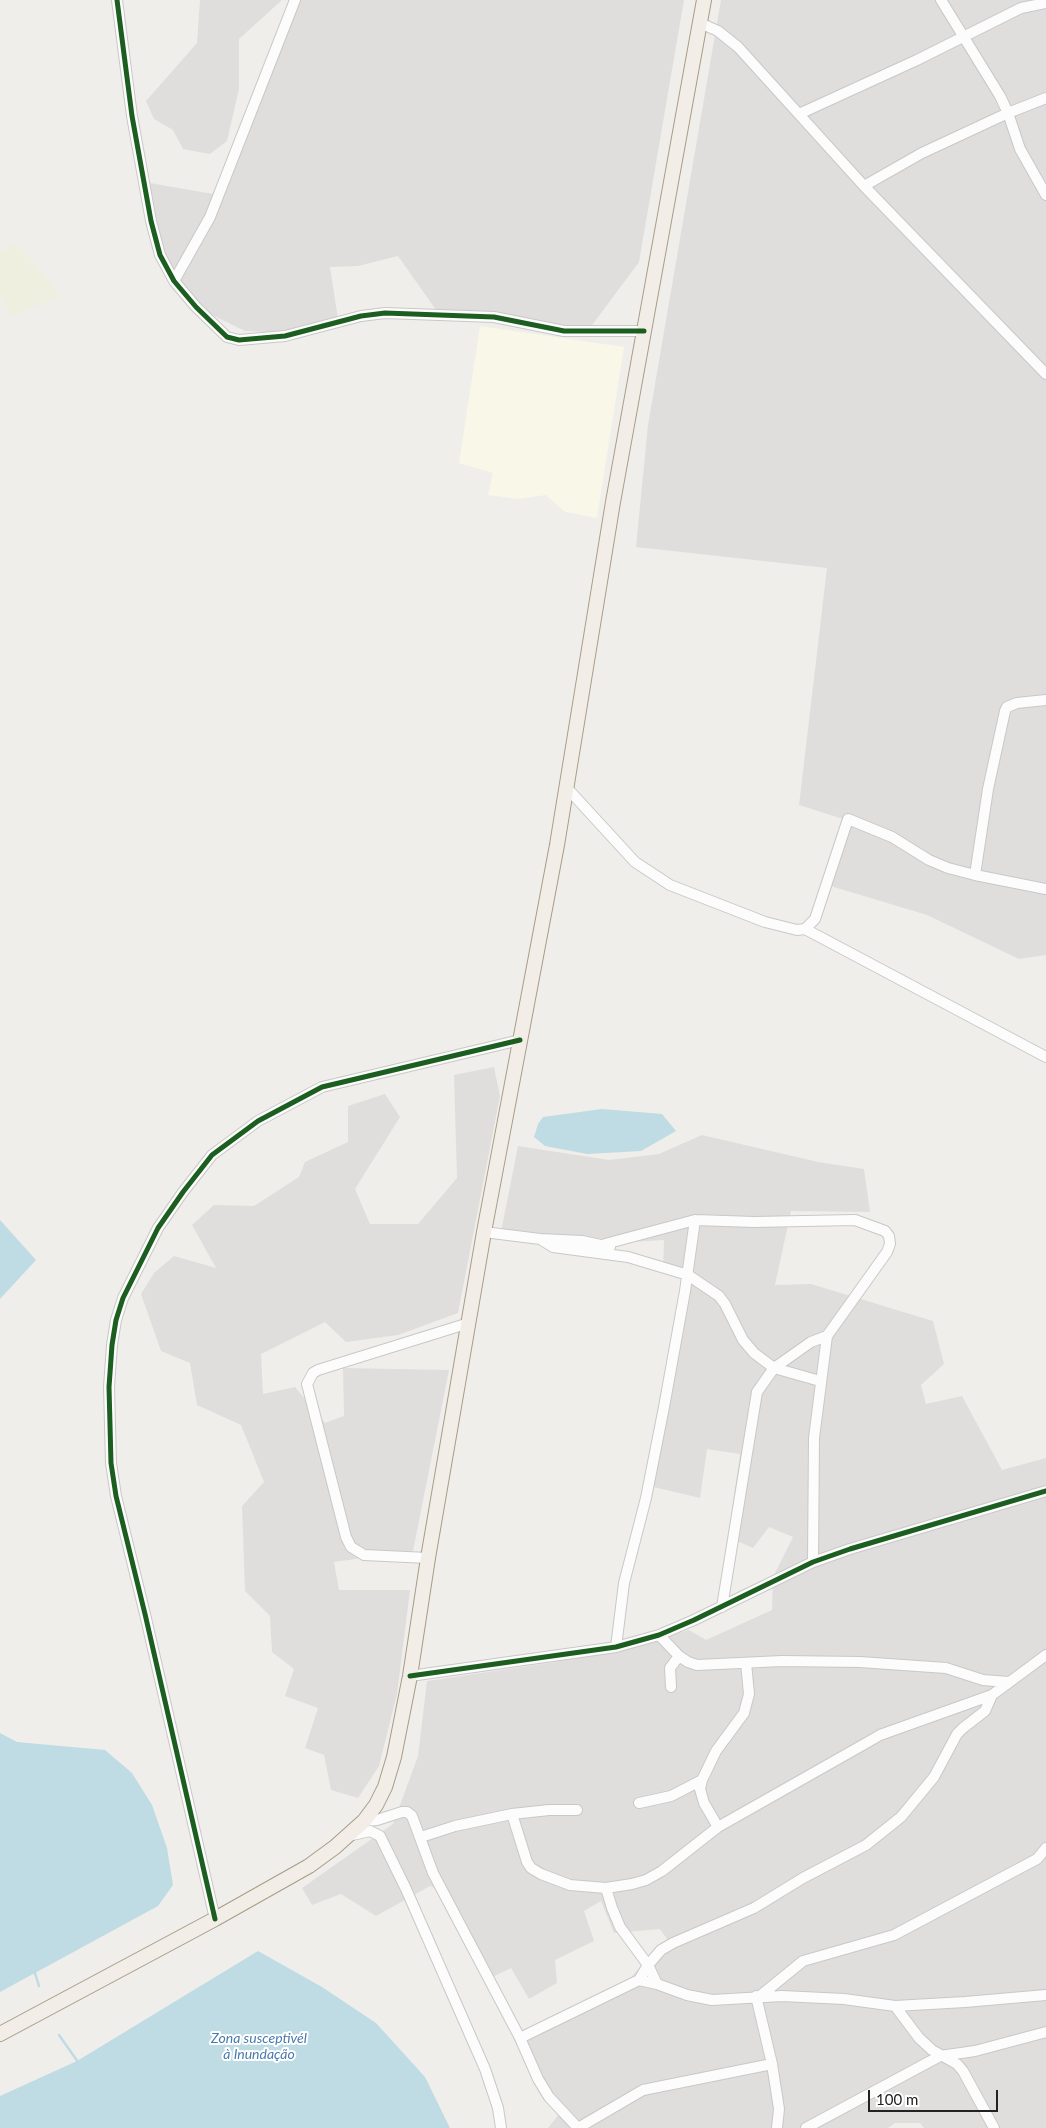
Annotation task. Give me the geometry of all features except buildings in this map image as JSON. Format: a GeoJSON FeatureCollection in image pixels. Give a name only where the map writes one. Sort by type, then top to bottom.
{"type":"FeatureCollection","features":[{"type":"Feature","properties":{"kind":"main road"},"geometry":{"type":"LineString","coordinates":[[0,2034],[215,1919],[309,1866],[364,1821],[376,1805],[385,1787],[394,1757],[410,1676],[428,1558],[484,1232],[566,788],[613,502],[704,0]]}},
{"type":"Feature","properties":{"kind":"street"},"geometry":{"type":"LineString","coordinates":[[117,0],[132,116],[151,221],[160,255],[174,281],[219,331],[227,337],[239,340],[285,336],[361,316],[385,313],[494,317],[564,331],[644,331]]}},
{"type":"Feature","properties":{"kind":"street"},"geometry":{"type":"LineString","coordinates":[[174,281],[210,217],[295,0]]}},
{"type":"Feature","properties":{"kind":"street"},"geometry":{"type":"LineString","coordinates":[[941,0],[1000,96],[1020,149],[1046,195]]}},
{"type":"Feature","properties":{"kind":"street"},"geometry":{"type":"LineString","coordinates":[[799,114],[917,60],[1021,8],[1046,3]]}},
{"type":"Feature","properties":{"kind":"street"},"geometry":{"type":"LineString","coordinates":[[700,23],[718,31],[738,47],[864,186],[1046,374]]}},
{"type":"Feature","properties":{"kind":"street"},"geometry":{"type":"LineString","coordinates":[[864,186],[922,153],[1008,113],[1046,98]]}},
{"type":"Feature","properties":{"kind":"street"},"geometry":{"type":"LineString","coordinates":[[975,876],[988,789],[1007,707],[1017,703],[1046,700]]}},
{"type":"Feature","properties":{"kind":"street"},"geometry":{"type":"LineString","coordinates":[[566,788],[635,862],[670,885],[766,922],[797,930],[805,929],[1046,1057]]}},
{"type":"Feature","properties":{"kind":"street"},"geometry":{"type":"LineString","coordinates":[[805,929],[815,919],[848,819],[892,838],[928,860],[948,868],[975,876],[1046,889]]}},
{"type":"Feature","properties":{"kind":"street"},"geometry":{"type":"LineString","coordinates":[[215,1919],[116,1496],[111,1463],[109,1387],[112,1345],[116,1320],[123,1298],[158,1228],[183,1192],[212,1155],[258,1121],[322,1087],[520,1040]]}},
{"type":"Feature","properties":{"kind":"street"},"geometry":{"type":"LineString","coordinates":[[605,1244],[696,1220],[754,1222],[846,1220],[864,1222],[885,1231],[890,1244],[887,1252],[827,1336],[814,1438],[813,1562]]}},
{"type":"Feature","properties":{"kind":"street"},"geometry":{"type":"LineString","coordinates":[[616,1646],[624,1583],[646,1498],[688,1275],[696,1220]]}},
{"type":"Feature","properties":{"kind":"street"},"geometry":{"type":"LineString","coordinates":[[484,1232],[540,1239],[582,1240],[605,1244],[623,1252],[628,1257]]}},
{"type":"Feature","properties":{"kind":"street"},"geometry":{"type":"LineString","coordinates":[[540,1239],[553,1246],[628,1257],[688,1275],[719,1296],[743,1340],[754,1353],[774,1368],[820,1381]]}},
{"type":"Feature","properties":{"kind":"street"},"geometry":{"type":"LineString","coordinates":[[428,1558],[364,1555],[351,1547],[346,1537],[307,1384],[308,1379],[318,1370],[469,1323]]}},
{"type":"Feature","properties":{"kind":"street"},"geometry":{"type":"LineString","coordinates":[[722,1607],[757,1392],[774,1368],[811,1342],[827,1336]]}},
{"type":"Feature","properties":{"kind":"street"},"geometry":{"type":"LineString","coordinates":[[410,1676],[616,1646],[658,1635],[722,1607],[813,1562],[1046,1490]]}},
{"type":"Feature","properties":{"kind":"street"},"geometry":{"type":"LineString","coordinates":[[658,1635],[679,1656],[688,1662],[698,1665],[860,1662],[946,1668],[984,1680],[1009,1682]]}},
{"type":"Feature","properties":{"kind":"street"},"geometry":{"type":"LineString","coordinates":[[512,1814],[522,1849],[532,1868],[541,1874],[570,1885],[606,1888],[646,1880],[673,1863],[718,1827],[880,1735],[992,1695],[1046,1655]]}},
{"type":"Feature","properties":{"kind":"street"},"geometry":{"type":"LineString","coordinates":[[672,1687],[670,1668],[679,1656]]}},
{"type":"Feature","properties":{"kind":"street"},"geometry":{"type":"LineString","coordinates":[[718,1827],[704,1803],[700,1789],[702,1780],[716,1752],[744,1713],[749,1694],[746,1663]]}},
{"type":"Feature","properties":{"kind":"street"},"geometry":{"type":"LineString","coordinates":[[520,2038],[638,1980],[661,1950],[673,1943],[738,1917],[873,1839],[901,1817],[925,1791],[957,1734],[985,1711],[992,1695]]}},
{"type":"Feature","properties":{"kind":"street"},"geometry":{"type":"LineString","coordinates":[[639,1803],[671,1796],[702,1780]]}},
{"type":"Feature","properties":{"kind":"street"},"geometry":{"type":"LineString","coordinates":[[421,1837],[455,1826],[512,1814],[549,1810],[576,1810]]}},
{"type":"Feature","properties":{"kind":"street"},"geometry":{"type":"LineString","coordinates":[[364,1821],[377,1820],[407,1812],[412,1816],[433,1873],[520,2038],[538,2079],[549,2097],[578,2128],[642,2090],[772,2064]]}},
{"type":"Feature","properties":{"kind":"street"},"geometry":{"type":"LineString","coordinates":[[348,1836],[366,1831],[375,1832],[380,1836],[406,1889],[485,2069],[498,2108],[501,2128]]}},
{"type":"Feature","properties":{"kind":"street"},"geometry":{"type":"LineString","coordinates":[[758,1996],[803,1961],[894,1935],[1042,1858],[1046,1848]]}},
{"type":"Feature","properties":{"kind":"street"},"geometry":{"type":"LineString","coordinates":[[606,1888],[620,1928],[648,1965],[657,1984]]}},
{"type":"Feature","properties":{"kind":"street"},"geometry":{"type":"LineString","coordinates":[[638,1980],[712,2000],[758,1996],[844,1999],[895,2006],[1046,1995]]}},
{"type":"Feature","properties":{"kind":"street"},"geometry":{"type":"LineString","coordinates":[[758,1996],[779,2109],[777,2128]]}},
{"type":"Feature","properties":{"kind":"street"},"geometry":{"type":"LineString","coordinates":[[895,2006],[919,2038],[940,2056],[957,2064],[963,2071],[994,2128]]}},
{"type":"Feature","properties":{"kind":"street"},"geometry":{"type":"LineString","coordinates":[[806,2128],[940,2056],[975,2051],[1046,2032]]}},
{"type":"Feature","properties":{"kind":"shaded area"},"geometry":{"type":"Polygon","coordinates":[[[200,0],[282,0],[239,39],[239,89],[227,141],[210,154],[183,149],[173,130],[154,119],[146,101],[197,43],[200,0]]]}},
{"type":"Feature","properties":{"kind":"shaded area"},"geometry":{"type":"Polygon","coordinates":[[[295,0],[684,0],[639,262],[587,332],[439,314],[398,256],[358,266],[330,267],[338,319],[288,333],[245,331],[196,307],[160,255],[144,182],[219,195],[295,0]]]}},
{"type":"Feature","properties":{"kind":"shaded area"},"geometry":{"type":"Polygon","coordinates":[[[721,0],[1046,0],[1046,955],[1019,959],[927,915],[824,884],[843,819],[799,805],[827,568],[636,547],[648,425],[721,0]]]}},
{"type":"Feature","properties":{"kind":"shaded area"},"geometry":{"type":"Polygon","coordinates":[[[480,326],[624,347],[597,518],[565,512],[546,495],[518,499],[488,495],[493,473],[459,463],[480,326]]]}},
{"type":"Feature","properties":{"kind":"shaded area"},"geometry":{"type":"Polygon","coordinates":[[[494,1067],[500,1096],[458,1313],[398,1335],[346,1342],[325,1322],[261,1354],[263,1394],[295,1387],[325,1423],[344,1416],[343,1368],[449,1370],[413,1551],[334,1562],[339,1590],[410,1590],[397,1694],[379,1766],[358,1798],[331,1790],[324,1755],[305,1748],[318,1708],[285,1696],[294,1669],[272,1652],[270,1616],[245,1591],[242,1506],[264,1482],[241,1425],[197,1405],[190,1363],[161,1351],[141,1294],[154,1273],[174,1256],[216,1268],[192,1225],[214,1205],[254,1206],[299,1177],[305,1162],[348,1142],[348,1106],[385,1094],[400,1117],[355,1189],[370,1224],[418,1224],[457,1178],[454,1075],[494,1067]]]}},
{"type":"Feature","properties":{"kind":"shaded area"},"geometry":{"type":"Polygon","coordinates":[[[702,1135],[818,1162],[864,1169],[870,1212],[791,1211],[775,1285],[811,1284],[933,1321],[944,1364],[921,1385],[926,1404],[962,1396],[1002,1470],[1046,1458],[1046,2128],[924,2128],[920,2123],[895,2123],[888,2128],[548,2128],[560,2113],[528,2070],[515,2036],[628,1981],[658,1946],[667,1939],[660,1929],[614,1933],[601,1901],[584,1911],[594,1941],[555,1960],[557,1983],[529,1999],[511,1968],[484,1981],[435,1888],[430,1886],[376,1916],[341,1894],[312,1905],[302,1888],[393,1824],[418,1756],[427,1681],[555,1662],[632,1648],[689,1630],[706,1640],[772,1610],[773,1577],[793,1537],[769,1527],[753,1548],[728,1537],[740,1454],[707,1449],[700,1498],[654,1487],[690,1282],[663,1269],[664,1240],[597,1244],[500,1237],[518,1146],[609,1160],[659,1154],[702,1135]]]}},
{"type":"Feature","properties":{"kind":"green space"},"geometry":{"type":"Polygon","coordinates":[[[17,243],[60,296],[11,316],[0,297],[0,253],[17,243]]]}},
{"type":"Feature","properties":{"kind":"water"},"geometry":{"type":"Polygon","coordinates":[[[602,1109],[662,1114],[676,1131],[641,1151],[587,1154],[545,1146],[534,1137],[538,1124],[543,1117],[602,1109]]]}},
{"type":"Feature","properties":{"kind":"water"},"geometry":{"type":"Polygon","coordinates":[[[0,1220],[36,1260],[0,1299],[0,1220]]]}},
{"type":"Feature","properties":{"kind":"water"},"geometry":{"type":"Polygon","coordinates":[[[0,1733],[17,1742],[105,1750],[132,1773],[152,1805],[167,1848],[173,1885],[158,1906],[0,1992],[0,1733]]]}},
{"type":"Feature","properties":{"kind":"water","name":"Zona susceptivél à Inundação"},"geometry":{"type":"Polygon","coordinates":[[[258,1951],[322,1987],[376,2023],[425,2077],[450,2128],[0,2128],[0,2096],[77,2061],[258,1951]]]}},
{"type":"Feature","properties":{"kind":"waterway"},"geometry":{"type":"LineString","coordinates":[[34,1970],[39,1986]]}},
{"type":"Feature","properties":{"kind":"waterway"},"geometry":{"type":"LineString","coordinates":[[59,2035],[78,2062]]}},
{"type":"Feature","properties":{"kind":"cycle path"},"geometry":{"type":"LineString","coordinates":[[117,0],[132,116],[151,221],[160,255],[174,281],[196,307],[227,337],[239,340],[285,336],[361,316],[385,313],[494,317],[564,331],[644,331]]}},
{"type":"Feature","properties":{"kind":"cycle path"},"geometry":{"type":"LineString","coordinates":[[215,1919],[116,1496],[111,1463],[109,1387],[112,1345],[116,1320],[123,1298],[158,1228],[183,1192],[212,1155],[258,1121],[322,1087],[520,1040]]}},
{"type":"Feature","properties":{"kind":"cycle path"},"geometry":{"type":"LineString","coordinates":[[410,1676],[616,1647],[659,1635],[813,1562],[850,1549],[1046,1491]]}}]}
